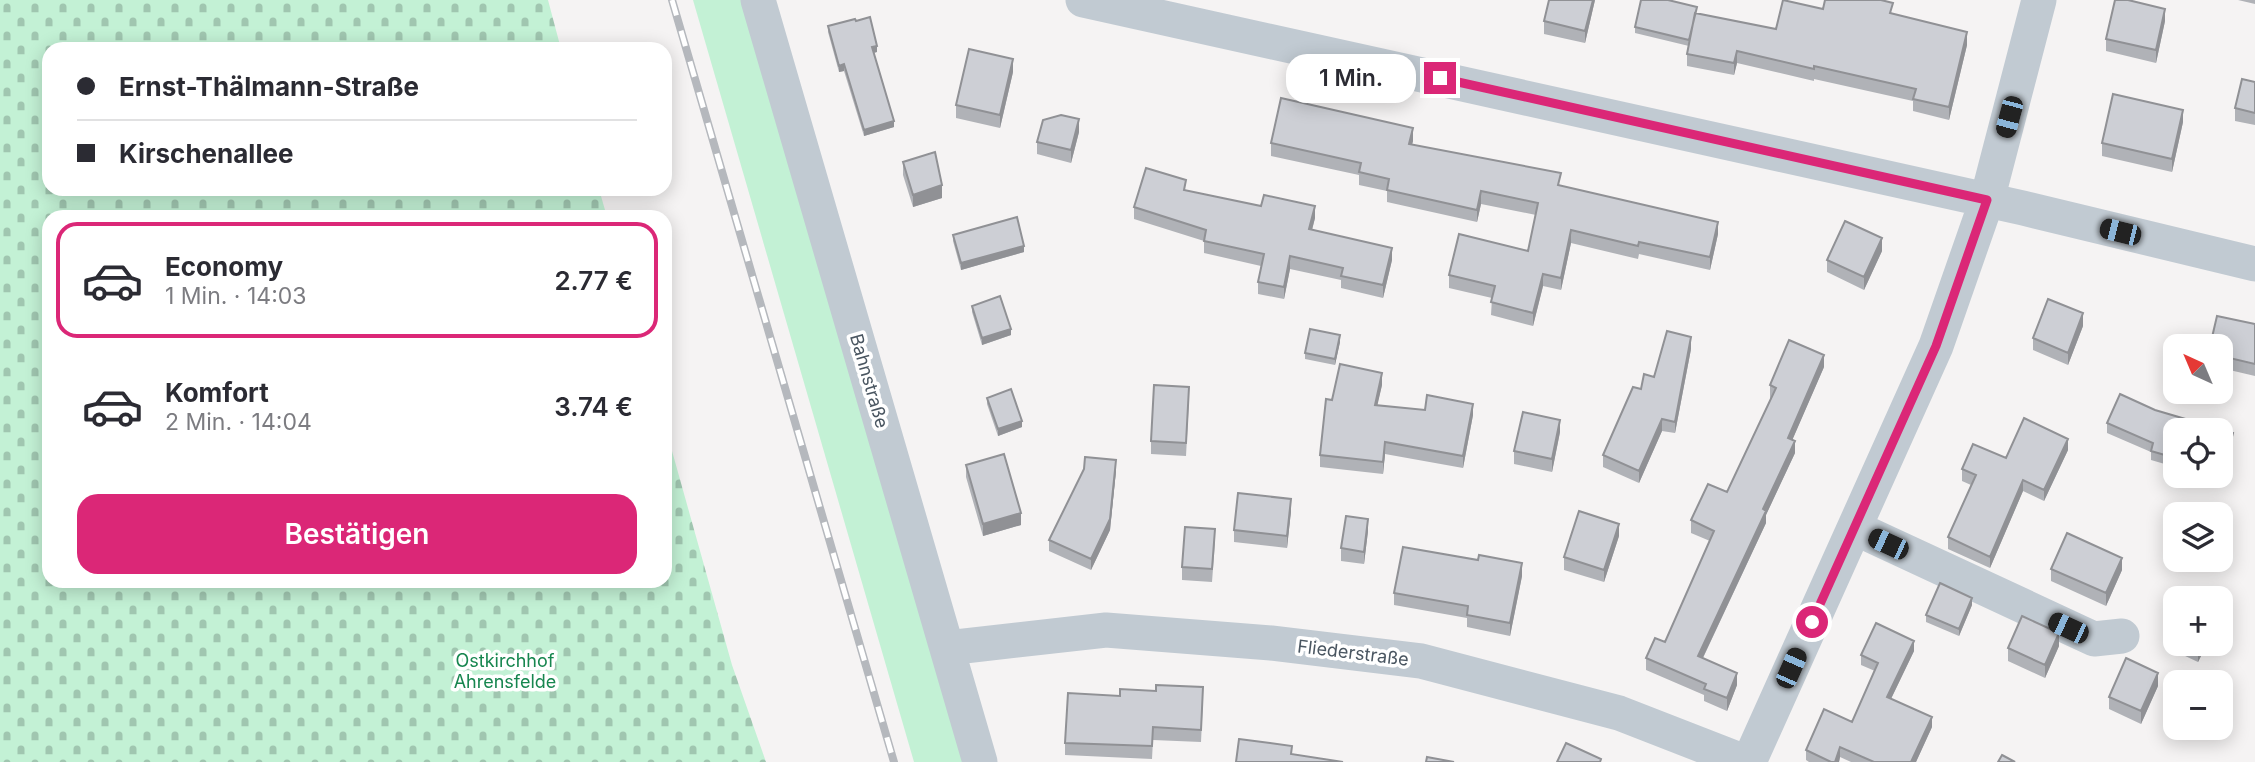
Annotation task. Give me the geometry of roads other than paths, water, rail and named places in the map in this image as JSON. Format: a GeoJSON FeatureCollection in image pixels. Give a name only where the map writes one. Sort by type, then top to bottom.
{"type":"FeatureCollection","features":[{"type":"Feature","properties":{"kind":"street","name":"Bahnstraße"},"geometry":{"type":"LineString","coordinates":[[758,0],[980,762]]}},
{"type":"Feature","properties":{"kind":"street"},"geometry":{"type":"LineString","coordinates":[[1083,0],[1987,200],[2255,264]]}},
{"type":"Feature","properties":{"kind":"street"},"geometry":{"type":"LineString","coordinates":[[1747,762],[1936,346],[1987,200],[2039,0]]}},
{"type":"Feature","properties":{"kind":"street"},"geometry":{"type":"LineString","coordinates":[[1855,528],[2094,639],[2122,636]]}},
{"type":"Feature","properties":{"kind":"street","name":"Fliederstraße"},"geometry":{"type":"LineString","coordinates":[[947,648],[1106,630],[1271,643],[1421,661],[1619,713],[1747,762]]}},
{"type":"Feature","properties":{"kind":"railway"},"geometry":{"type":"LineString","coordinates":[[672,0],[894,762]]}},
{"type":"Feature","properties":{"kind":"park label","name":"Ostkirchhof Ahrensfelde"},"geometry":{"type":"Point","coordinates":[505,671]}}]}
